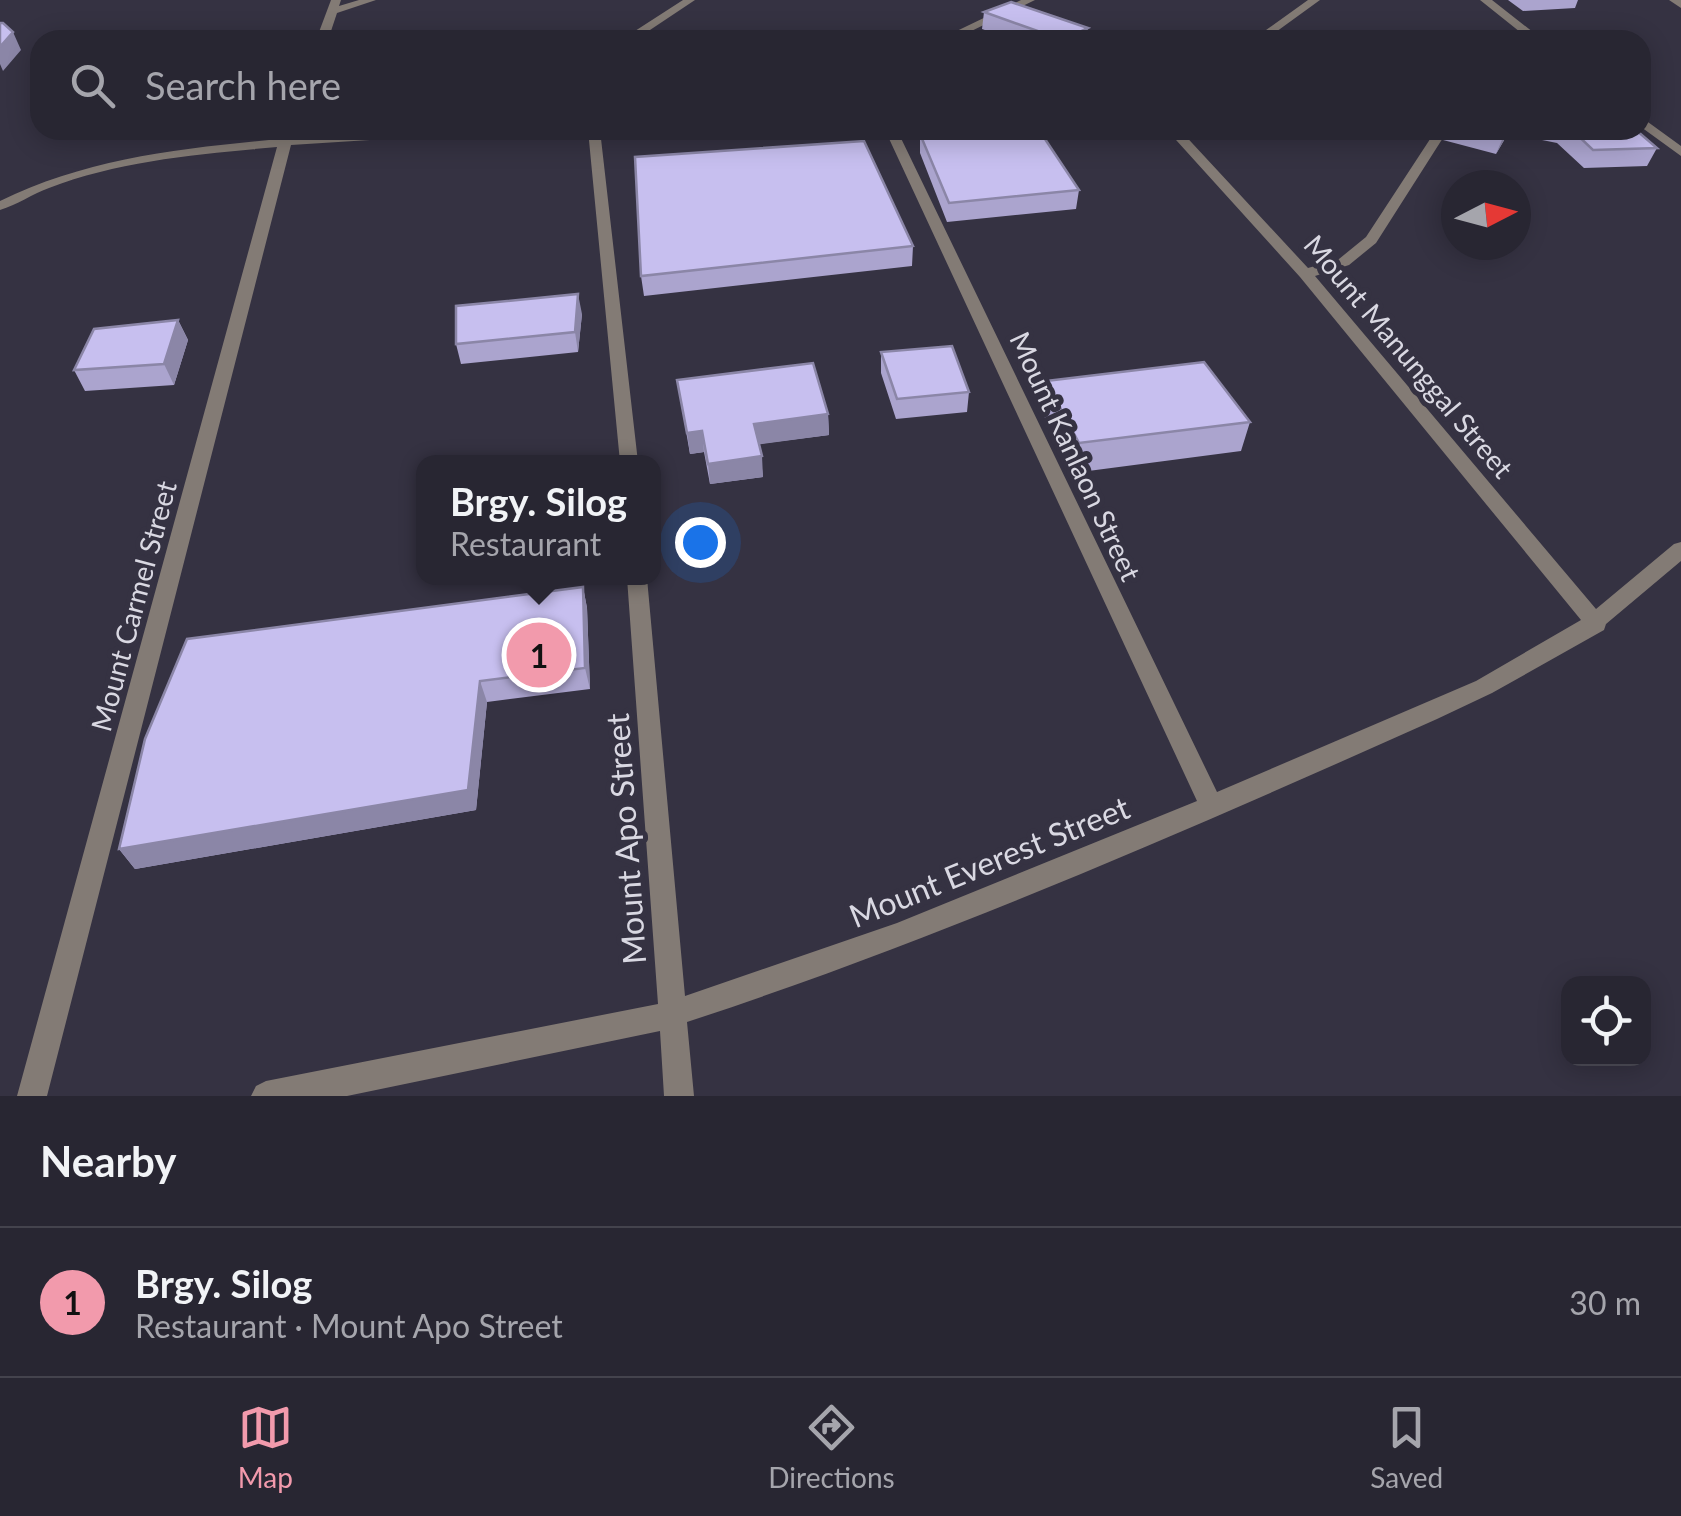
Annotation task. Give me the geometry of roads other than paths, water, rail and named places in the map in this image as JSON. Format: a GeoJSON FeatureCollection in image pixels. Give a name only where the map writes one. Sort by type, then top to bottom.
{"type":"FeatureCollection","features":[{"type":"Feature","properties":{"kind":"street"},"geometry":{"type":"LineString","coordinates":[[326,30],[334,6],[371,0]]}},
{"type":"Feature","properties":{"kind":"street"},"geometry":{"type":"LineString","coordinates":[[643,30],[690,0]]}},
{"type":"Feature","properties":{"kind":"street"},"geometry":{"type":"LineString","coordinates":[[966,30],[1030,0]]}},
{"type":"Feature","properties":{"kind":"street"},"geometry":{"type":"LineString","coordinates":[[1272,30],[1315,0]]}},
{"type":"Feature","properties":{"kind":"street"},"geometry":{"type":"LineString","coordinates":[[1485,0],[1523,30]]}},
{"type":"Feature","properties":{"kind":"street"},"geometry":{"type":"LineString","coordinates":[[1674,0],[1681,4]]}},
{"type":"Feature","properties":{"kind":"street"},"geometry":{"type":"LineString","coordinates":[[1651,129],[1681,152]]}},
{"type":"Feature","properties":{"kind":"street"},"geometry":{"type":"LineString","coordinates":[[0,206],[52,184],[114,167],[268,140]]}},
{"type":"Feature","properties":{"kind":"street","name":"Mount Carmel Street"},"geometry":{"type":"LineString","coordinates":[[32,1096],[284,140]]}},
{"type":"Feature","properties":{"kind":"street"},"geometry":{"type":"LineString","coordinates":[[595,140],[628,455]]}},
{"type":"Feature","properties":{"kind":"street","name":"Mount Kanlaon Street"},"geometry":{"type":"LineString","coordinates":[[896,140],[1211,806]]}},
{"type":"Feature","properties":{"kind":"street","name":"Mount Manunggal Street"},"geometry":{"type":"LineString","coordinates":[[1182,140],[1305,274],[1596,624]]}},
{"type":"Feature","properties":{"kind":"street"},"geometry":{"type":"LineString","coordinates":[[1305,274],[1344,262],[1371,240],[1436,140]]}},
{"type":"Feature","properties":{"kind":"street","name":"Mount Everest Street"},"geometry":{"type":"LineString","coordinates":[[266,1096],[422,1069],[671,1014],[874,944],[1211,806],[1499,681],[1596,624],[1640,590],[1681,549]]}},
{"type":"Feature","properties":{"kind":"street","name":"Mount Apo Street"},"geometry":{"type":"LineString","coordinates":[[639,585],[679,1096]]}},
{"type":"Feature","properties":{"kind":"place","name":"Brgy. Silog"},"geometry":{"type":"Point","coordinates":[539,655]}}]}
